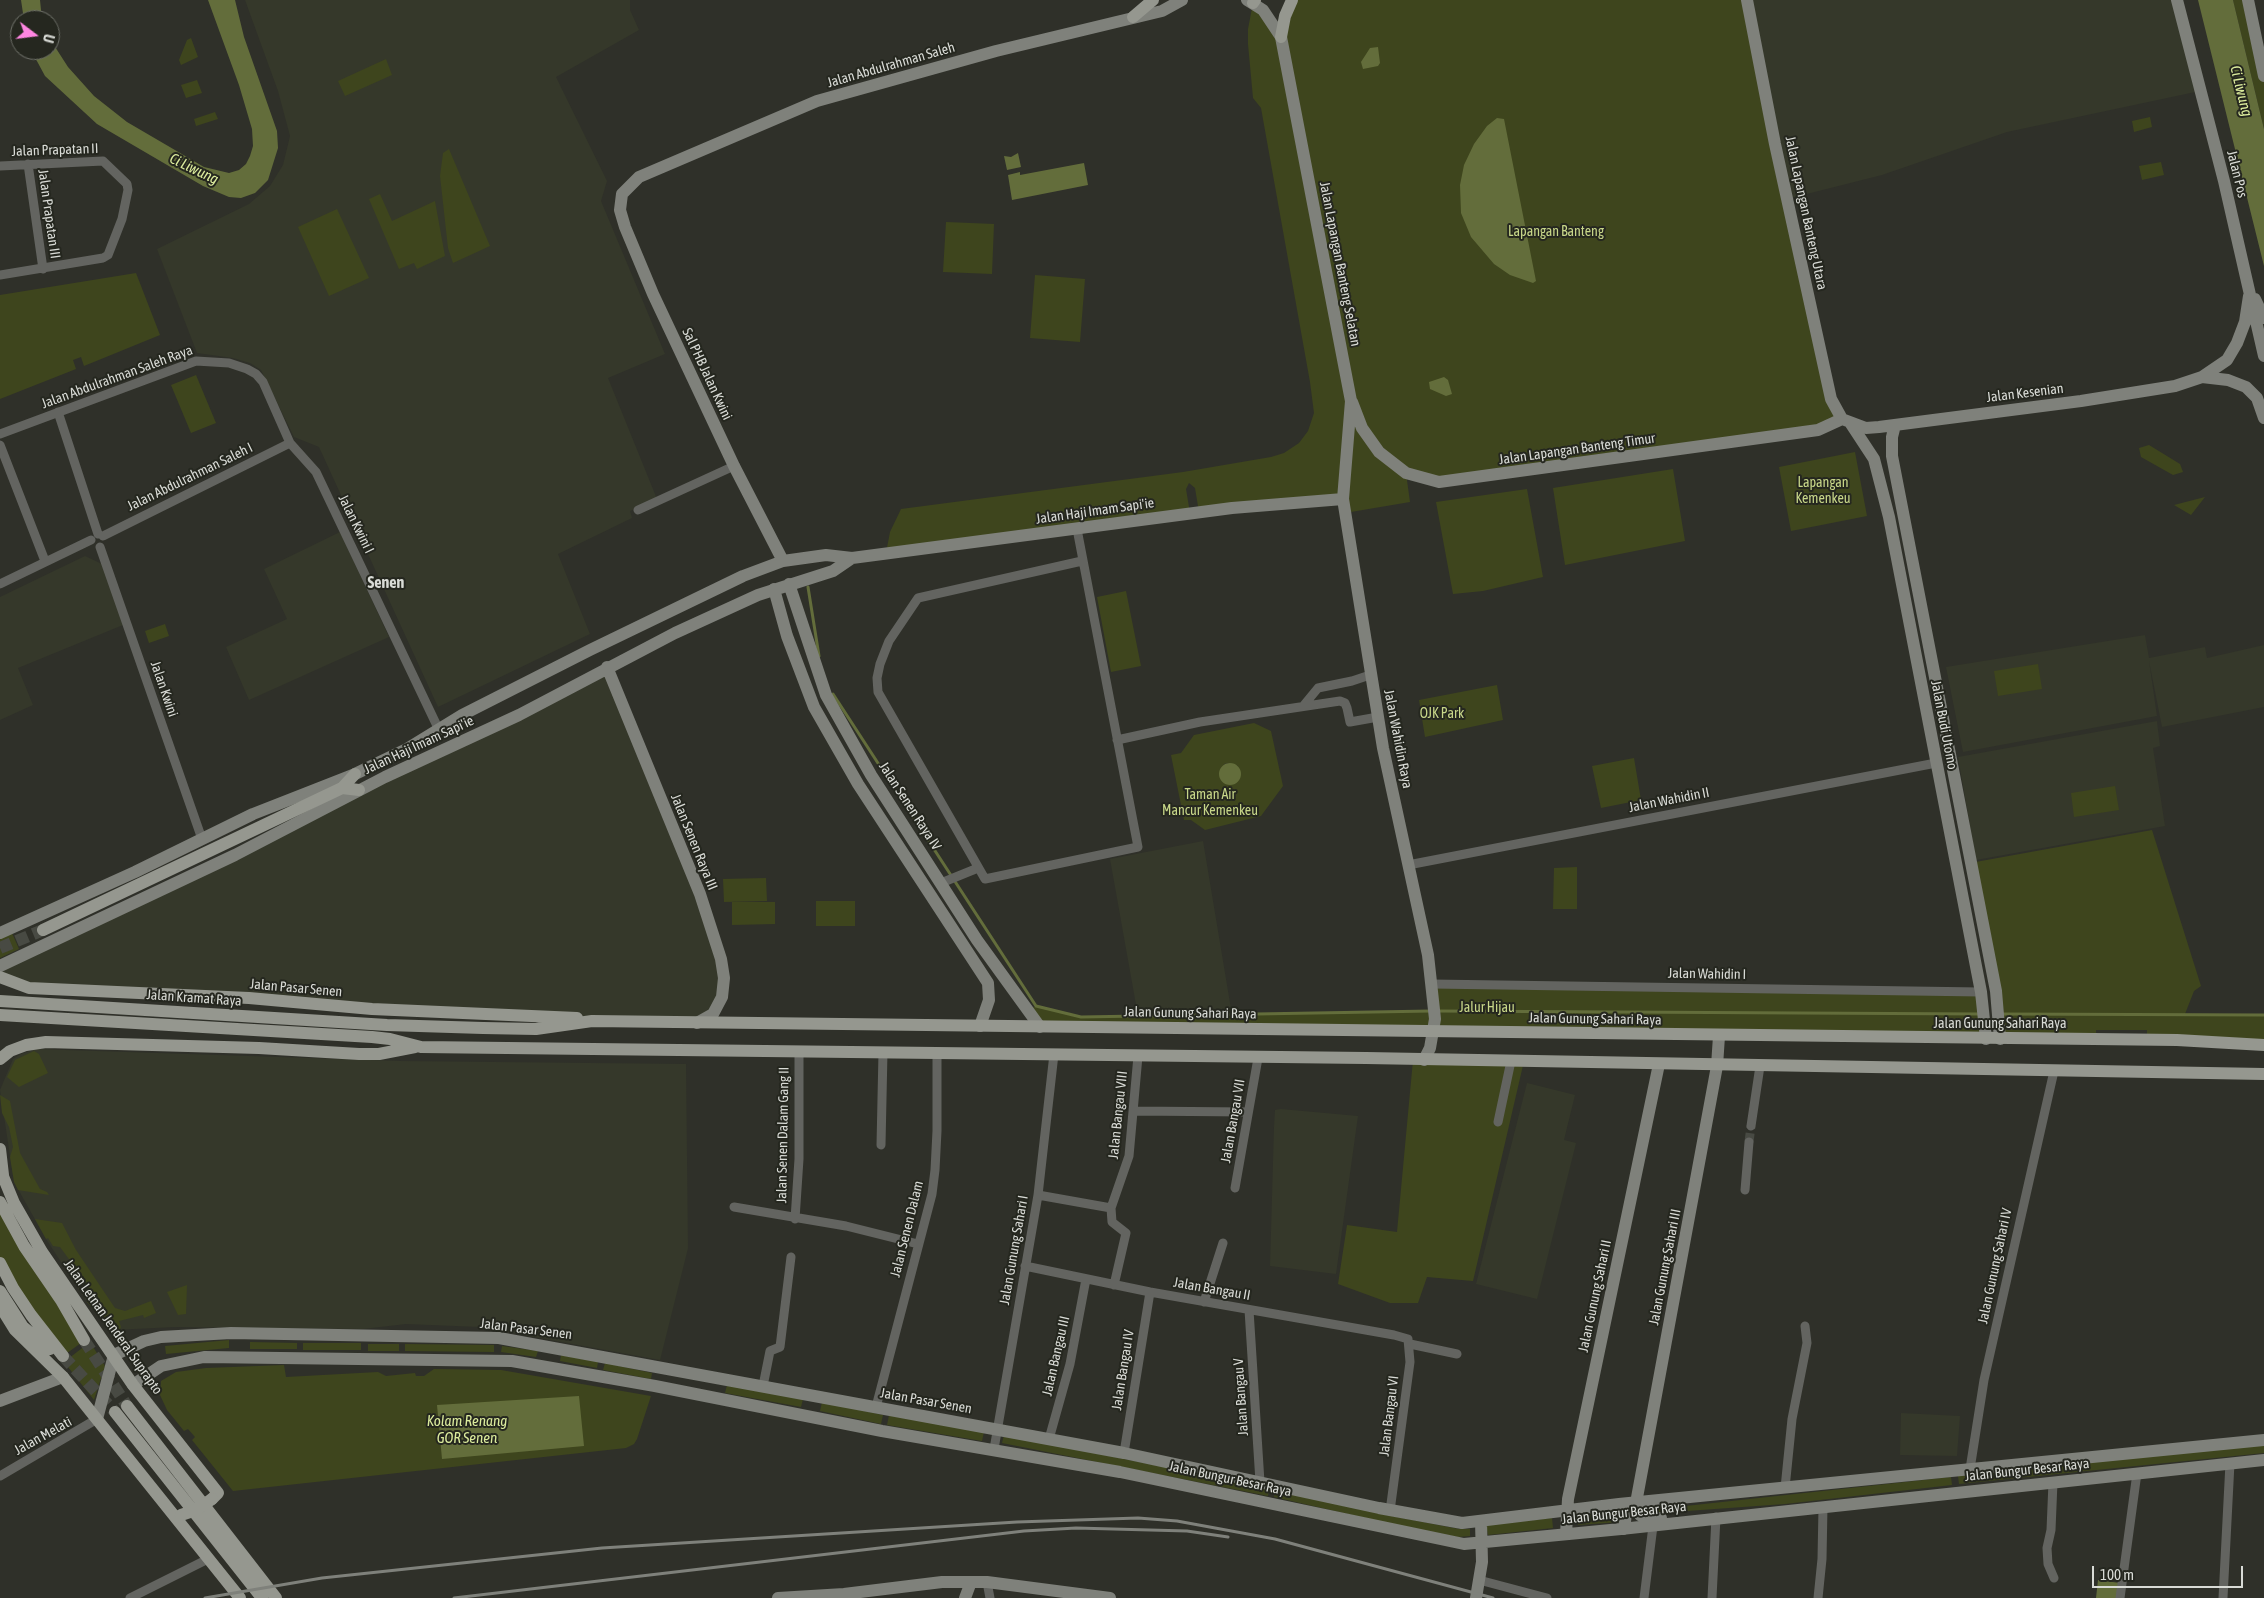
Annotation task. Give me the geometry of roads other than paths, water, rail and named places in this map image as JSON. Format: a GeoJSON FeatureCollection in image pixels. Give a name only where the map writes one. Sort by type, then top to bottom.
{"type":"FeatureCollection","features":[{"type":"Feature","properties":{"kind":"main road"},"geometry":{"type":"LineString","coordinates":[[1133,17],[1153,0]]}},
{"type":"Feature","properties":{"kind":"main road"},"geometry":{"type":"LineString","coordinates":[[1281,37],[1285,16],[1292,0]]}},
{"type":"Feature","properties":{"kind":"main road"},"geometry":{"type":"LineString","coordinates":[[42,930],[342,788],[355,774]]}},
{"type":"Feature","properties":{"kind":"main road"},"geometry":{"type":"LineString","coordinates":[[342,788],[359,790]]}},
{"type":"Feature","properties":{"kind":"main road","name":"Jalan Pasar Senen"},"geometry":{"type":"LineString","coordinates":[[0,977],[29,988],[231,997],[372,1009],[571,1017],[592,1021]]}},
{"type":"Feature","properties":{"kind":"main road","name":"Jalan Kramat Raya"},"geometry":{"type":"LineString","coordinates":[[0,1001],[387,1025]]}},
{"type":"Feature","properties":{"kind":"main road","name":"Jalan Kramat Raya"},"geometry":{"type":"LineString","coordinates":[[0,1015],[372,1037],[390,1039],[417,1047]]}},
{"type":"Feature","properties":{"kind":"main road","name":"Jalan Gunung Sahari Raya"},"geometry":{"type":"LineString","coordinates":[[716,1023],[1040,1027],[1434,1019],[1719,1036],[1986,1033],[2264,1045]]}},
{"type":"Feature","properties":{"kind":"main road","name":"Jalan Pasar Senen"},"geometry":{"type":"LineString","coordinates":[[387,1025],[536,1029],[592,1021],[716,1023]]}},
{"type":"Feature","properties":{"kind":"main road"},"geometry":{"type":"LineString","coordinates":[[0,1059],[10,1051],[26,1044],[46,1042],[259,1048],[359,1054],[379,1054],[417,1047],[799,1051],[1511,1061],[1717,1066],[1964,1067],[2264,1074]]}},
{"type":"Feature","properties":{"kind":"main road","name":"Jalan Letnan Jenderal Suprapto"},"geometry":{"type":"LineString","coordinates":[[0,1149],[2,1172],[14,1203],[42,1252],[133,1385],[215,1496],[196,1510],[178,1515]]}},
{"type":"Feature","properties":{"kind":"main road","name":"Jalan Letnan Jenderal Suprapto"},"geometry":{"type":"LineString","coordinates":[[0,1202],[24,1246],[84,1340]]}},
{"type":"Feature","properties":{"kind":"main road"},"geometry":{"type":"LineString","coordinates":[[0,1263],[30,1315],[63,1356],[45,1346],[23,1327],[0,1291]]}},
{"type":"Feature","properties":{"kind":"main road"},"geometry":{"type":"LineString","coordinates":[[0,1306],[15,1330],[63,1377],[178,1515],[208,1559],[240,1598]]}},
{"type":"Feature","properties":{"kind":"main road"},"geometry":{"type":"LineString","coordinates":[[262,1598],[121,1409],[276,1598]]}},
{"type":"Feature","properties":{"kind":"street","name":"Jalan Abdulrahman Saleh"},"geometry":{"type":"LineString","coordinates":[[622,194],[640,177],[817,101],[954,62],[1162,11],[1182,0]]}},
{"type":"Feature","properties":{"kind":"street","name":"Jalan Lapangan Banteng Utara"},"geometry":{"type":"LineString","coordinates":[[1747,0],[1775,144],[1831,399],[1847,422]]}},
{"type":"Feature","properties":{"kind":"street","name":"Jalan Pos"},"geometry":{"type":"LineString","coordinates":[[2177,0],[2224,181],[2264,356]]}},
{"type":"Feature","properties":{"kind":"street"},"geometry":{"type":"LineString","coordinates":[[2248,0],[2264,76]]}},
{"type":"Feature","properties":{"kind":"street"},"geometry":{"type":"LineString","coordinates":[[1252,1],[1270,18],[1281,37]]}},
{"type":"Feature","properties":{"kind":"street","name":"Jalan Lapangan Banteng Selatan"},"geometry":{"type":"LineString","coordinates":[[1281,37],[1351,401],[1343,498]]}},
{"type":"Feature","properties":{"kind":"street","name":"Jalan Prapatan II"},"geometry":{"type":"LineString","coordinates":[[0,166],[103,161],[127,184],[128,190],[122,219],[108,255],[103,258],[0,275]]}},
{"type":"Feature","properties":{"kind":"street","name":"Jalan Prapatan III"},"geometry":{"type":"LineString","coordinates":[[28,164],[43,269]]}},
{"type":"Feature","properties":{"kind":"street","name":"Sal PHB Jalan Kwini"},"geometry":{"type":"LineString","coordinates":[[622,194],[620,210],[625,228],[674,341],[734,466],[783,561]]}},
{"type":"Feature","properties":{"kind":"street"},"geometry":{"type":"LineString","coordinates":[[2248,291],[2264,318]]}},
{"type":"Feature","properties":{"kind":"street"},"geometry":{"type":"LineString","coordinates":[[2202,377],[2227,360],[2237,343],[2245,322],[2248,291]]}},
{"type":"Feature","properties":{"kind":"street","name":"Jalan Abdulrahman Saleh Raya"},"geometry":{"type":"LineString","coordinates":[[0,434],[196,361],[209,360],[248,368],[259,378],[290,444]]}},
{"type":"Feature","properties":{"kind":"street"},"geometry":{"type":"LineString","coordinates":[[2202,377],[2228,380],[2246,387],[2257,398],[2264,418]]}},
{"type":"Feature","properties":{"kind":"street","name":"Jalan Kesenian"},"geometry":{"type":"LineString","coordinates":[[1847,422],[1866,428],[1895,425],[2145,392],[2202,377]]}},
{"type":"Feature","properties":{"kind":"street","name":"Jalan Lapangan Banteng Timur"},"geometry":{"type":"LineString","coordinates":[[1351,401],[1362,428],[1379,452],[1406,473],[1439,482],[1818,430],[1847,422]]}},
{"type":"Feature","properties":{"kind":"street"},"geometry":{"type":"LineString","coordinates":[[58,412],[97,536]]}},
{"type":"Feature","properties":{"kind":"street","name":"Jalan Budi Utomo"},"geometry":{"type":"LineString","coordinates":[[1847,422],[1874,459],[1889,517],[1982,999],[1986,1033]]}},
{"type":"Feature","properties":{"kind":"street","name":"Jalan Budi Utomo"},"geometry":{"type":"LineString","coordinates":[[1895,425],[1892,437],[1892,456],[1997,1002],[2000,1035]]}},
{"type":"Feature","properties":{"kind":"street","name":"Jalan Abdulrahman Saleh I"},"geometry":{"type":"LineString","coordinates":[[0,584],[290,444]]}},
{"type":"Feature","properties":{"kind":"street","name":"Jalan Kwini I"},"geometry":{"type":"LineString","coordinates":[[290,444],[316,472],[439,730]]}},
{"type":"Feature","properties":{"kind":"street"},"geometry":{"type":"LineString","coordinates":[[0,445],[45,561]]}},
{"type":"Feature","properties":{"kind":"street"},"geometry":{"type":"LineString","coordinates":[[638,510],[734,466]]}},
{"type":"Feature","properties":{"kind":"street","name":"Jalan Haji Imam Sapi'ie"},"geometry":{"type":"LineString","coordinates":[[0,933],[253,814],[355,774],[405,750],[462,715],[692,600],[743,576],[783,561],[826,555],[852,558],[1240,507],[1343,498]]}},
{"type":"Feature","properties":{"kind":"street","name":"Jalan Wahidin Raya"},"geometry":{"type":"LineString","coordinates":[[1343,498],[1370,675],[1428,955],[1434,1019]]}},
{"type":"Feature","properties":{"kind":"street"},"geometry":{"type":"LineString","coordinates":[[1077,529],[1138,847],[985,879],[878,692],[877,678],[880,664],[889,641],[918,598],[1082,561]]}},
{"type":"Feature","properties":{"kind":"street","name":"Jalan Kwini"},"geometry":{"type":"LineString","coordinates":[[97,536],[92,544],[100,547],[202,839]]}},
{"type":"Feature","properties":{"kind":"street","name":"Jalan Haji Imam Sapi'ie"},"geometry":{"type":"LineString","coordinates":[[0,966],[236,855],[359,790],[519,715],[607,667],[702,620],[774,589],[833,571],[852,558]]}},
{"type":"Feature","properties":{"kind":"street","name":"Jalan Senen Raya IV"},"geometry":{"type":"LineString","coordinates":[[789,584],[802,631],[828,700],[871,775],[969,926],[1040,1027]]}},
{"type":"Feature","properties":{"kind":"street"},"geometry":{"type":"LineString","coordinates":[[774,589],[787,636],[814,707],[858,784],[988,983],[990,990],[986,1013],[980,1026]]}},
{"type":"Feature","properties":{"kind":"street"},"geometry":{"type":"LineString","coordinates":[[692,600],[702,620]]}},
{"type":"Feature","properties":{"kind":"street","name":"Jalan Senen Raya III"},"geometry":{"type":"LineString","coordinates":[[607,667],[700,894],[721,959],[724,978],[722,997],[713,1014],[697,1023]]}},
{"type":"Feature","properties":{"kind":"street"},"geometry":{"type":"LineString","coordinates":[[1304,705],[1318,688],[1370,675]]}},
{"type":"Feature","properties":{"kind":"street"},"geometry":{"type":"LineString","coordinates":[[814,707],[828,700]]}},
{"type":"Feature","properties":{"kind":"street"},"geometry":{"type":"LineString","coordinates":[[1117,740],[1200,722],[1340,701],[1345,703],[1350,722],[1378,718]]}},
{"type":"Feature","properties":{"kind":"street","name":"Jalan Wahidin II"},"geometry":{"type":"LineString","coordinates":[[1408,865],[1936,763]]}},
{"type":"Feature","properties":{"kind":"street"},"geometry":{"type":"LineString","coordinates":[[858,784],[871,775]]}},
{"type":"Feature","properties":{"kind":"street"},"geometry":{"type":"LineString","coordinates":[[942,883],[978,868]]}},
{"type":"Feature","properties":{"kind":"street"},"geometry":{"type":"LineString","coordinates":[[956,935],[969,926]]}},
{"type":"Feature","properties":{"kind":"street","name":"Jalan Wahidin I"},"geometry":{"type":"LineString","coordinates":[[1432,984],[1982,999]]}},
{"type":"Feature","properties":{"kind":"street"},"geometry":{"type":"LineString","coordinates":[[1424,1060],[1434,1019]]}},
{"type":"Feature","properties":{"kind":"street","name":"Jalan Gunung Sahari III"},"geometry":{"type":"LineString","coordinates":[[1630,1504],[1717,1066],[1719,1036]]}},
{"type":"Feature","properties":{"kind":"street","name":"Jalan Senen Dalam Gang II"},"geometry":{"type":"LineString","coordinates":[[795,1219],[799,1150],[799,1051]]}},
{"type":"Feature","properties":{"kind":"street"},"geometry":{"type":"LineString","coordinates":[[881,1145],[883,1052]]}},
{"type":"Feature","properties":{"kind":"street","name":"Jalan Senen Dalam"},"geometry":{"type":"LineString","coordinates":[[876,1407],[932,1194],[935,1170],[937,1053]]}},
{"type":"Feature","properties":{"kind":"street","name":"Jalan Gunung Sahari I"},"geometry":{"type":"LineString","coordinates":[[994,1449],[1038,1195],[1054,1054]]}},
{"type":"Feature","properties":{"kind":"street","name":"Jalan Bangau VIII"},"geometry":{"type":"LineString","coordinates":[[1111,1208],[1127,1168],[1138,1056]]}},
{"type":"Feature","properties":{"kind":"street","name":"Jalan Bangau VII"},"geometry":{"type":"LineString","coordinates":[[1236,1188],[1258,1058]]}},
{"type":"Feature","properties":{"kind":"street"},"geometry":{"type":"LineString","coordinates":[[1498,1122],[1511,1061]]}},
{"type":"Feature","properties":{"kind":"street","name":"Jalan Gunung Sahari II"},"geometry":{"type":"LineString","coordinates":[[1566,1534],[1566,1510],[1659,1064]]}},
{"type":"Feature","properties":{"kind":"street"},"geometry":{"type":"LineString","coordinates":[[1751,1126],[1760,1066]]}},
{"type":"Feature","properties":{"kind":"street","name":"Jalan Gunung Sahari IV"},"geometry":{"type":"LineString","coordinates":[[1970,1469],[1984,1380],[2054,1070]]}},
{"type":"Feature","properties":{"kind":"street"},"geometry":{"type":"LineString","coordinates":[[1133,1111],[1248,1112]]}},
{"type":"Feature","properties":{"kind":"street"},"geometry":{"type":"LineString","coordinates":[[1745,1190],[1748,1142]]}},
{"type":"Feature","properties":{"kind":"street"},"geometry":{"type":"LineString","coordinates":[[1038,1195],[1111,1208],[1112,1222],[1126,1233],[1114,1285]]}},
{"type":"Feature","properties":{"kind":"street"},"geometry":{"type":"LineString","coordinates":[[734,1207],[795,1219],[846,1226],[918,1244]]}},
{"type":"Feature","properties":{"kind":"street"},"geometry":{"type":"LineString","coordinates":[[1204,1302],[1223,1243]]}},
{"type":"Feature","properties":{"kind":"street"},"geometry":{"type":"LineString","coordinates":[[763,1386],[770,1351],[780,1347],[791,1257]]}},
{"type":"Feature","properties":{"kind":"street","name":"Jalan Bangau II"},"geometry":{"type":"LineString","coordinates":[[1025,1266],[1150,1292],[1405,1337],[1410,1344]]}},
{"type":"Feature","properties":{"kind":"street","name":"Jalan Bangau III"},"geometry":{"type":"LineString","coordinates":[[1049,1439],[1070,1364],[1086,1279]]}},
{"type":"Feature","properties":{"kind":"street","name":"Jalan Bangau IV"},"geometry":{"type":"LineString","coordinates":[[1124,1453],[1150,1292]]}},
{"type":"Feature","properties":{"kind":"street","name":"Jalan Bangau V"},"geometry":{"type":"LineString","coordinates":[[1249,1310],[1260,1482]]}},
{"type":"Feature","properties":{"kind":"street"},"geometry":{"type":"LineString","coordinates":[[1785,1488],[1792,1419],[1806,1343],[1805,1326]]}},
{"type":"Feature","properties":{"kind":"street"},"geometry":{"type":"LineString","coordinates":[[244,1333],[244,1356]]}},
{"type":"Feature","properties":{"kind":"street","name":"Jalan Pasar Senen"},"geometry":{"type":"LineString","coordinates":[[114,1355],[144,1341],[160,1337],[244,1333],[499,1338],[998,1429]]}},
{"type":"Feature","properties":{"kind":"street"},"geometry":{"type":"LineString","coordinates":[[1410,1344],[1457,1354]]}},
{"type":"Feature","properties":{"kind":"street","name":"Jalan Bangau VI"},"geometry":{"type":"LineString","coordinates":[[1390,1511],[1410,1362],[1410,1344]]}},
{"type":"Feature","properties":{"kind":"street"},"geometry":{"type":"LineString","coordinates":[[98,1420],[114,1355]]}},
{"type":"Feature","properties":{"kind":"street"},"geometry":{"type":"LineString","coordinates":[[133,1385],[161,1366],[204,1358],[244,1356],[497,1359],[599,1375],[994,1449]]}},
{"type":"Feature","properties":{"kind":"street"},"geometry":{"type":"LineString","coordinates":[[0,1401],[63,1377]]}},
{"type":"Feature","properties":{"kind":"street"},"geometry":{"type":"LineString","coordinates":[[810,1416],[813,1396]]}},
{"type":"Feature","properties":{"kind":"street","name":"Jalan Melati"},"geometry":{"type":"LineString","coordinates":[[0,1476],[98,1420]]}},
{"type":"Feature","properties":{"kind":"street","name":"Jalan Bungur Besar Raya"},"geometry":{"type":"LineString","coordinates":[[998,1429],[1124,1453],[1390,1511],[1455,1522],[1481,1521],[1566,1510],[2264,1440]]}},
{"type":"Feature","properties":{"kind":"street","name":"Jalan Bungur Besar Raya"},"geometry":{"type":"LineString","coordinates":[[994,1449],[1120,1472],[1450,1542],[1483,1543],[2264,1460]]}},
{"type":"Feature","properties":{"kind":"street"},"geometry":{"type":"LineString","coordinates":[[2223,1598],[2230,1463]]}},
{"type":"Feature","properties":{"kind":"street"},"geometry":{"type":"LineString","coordinates":[[2120,1598],[2136,1473]]}},
{"type":"Feature","properties":{"kind":"street"},"geometry":{"type":"LineString","coordinates":[[2053,1482],[2048,1564],[2054,1578]]}},
{"type":"Feature","properties":{"kind":"street"},"geometry":{"type":"LineString","coordinates":[[1630,1504],[1645,1518],[1662,1518],[1677,1522]]}},
{"type":"Feature","properties":{"kind":"street"},"geometry":{"type":"LineString","coordinates":[[1630,1504],[1630,1514],[1639,1527]]}},
{"type":"Feature","properties":{"kind":"street"},"geometry":{"type":"LineString","coordinates":[[1624,1529],[1626,1514],[1630,1504]]}},
{"type":"Feature","properties":{"kind":"street"},"geometry":{"type":"LineString","coordinates":[[1818,1598],[1822,1559],[1823,1507]]}},
{"type":"Feature","properties":{"kind":"street"},"geometry":{"type":"LineString","coordinates":[[1712,1598],[1716,1517]]}},
{"type":"Feature","properties":{"kind":"street"},"geometry":{"type":"LineString","coordinates":[[1476,1598],[1483,1543],[1481,1521]]}},
{"type":"Feature","properties":{"kind":"street"},"geometry":{"type":"LineString","coordinates":[[1644,1598],[1653,1526]]}},
{"type":"Feature","properties":{"kind":"street"},"geometry":{"type":"LineString","coordinates":[[130,1598],[208,1559]]}},
{"type":"Feature","properties":{"kind":"street"},"geometry":{"type":"LineString","coordinates":[[1479,1580],[1547,1598]]}},
{"type":"Feature","properties":{"kind":"street"},"geometry":{"type":"LineString","coordinates":[[778,1598],[844,1596],[942,1582],[987,1582],[1110,1598]]}},
{"type":"Feature","properties":{"kind":"street"},"geometry":{"type":"LineString","coordinates":[[965,1598],[971,1582]]}},
{"type":"Feature","properties":{"kind":"street"},"geometry":{"type":"LineString","coordinates":[[987,1582],[990,1598]]}},
{"type":"Feature","properties":{"kind":"water"},"geometry":{"type":"Polygon","coordinates":[[[21,0],[40,0],[41,10],[22,10],[21,0]]]}},
{"type":"Feature","properties":{"kind":"water","name":"Ci Liwung"},"geometry":{"type":"Polygon","coordinates":[[[208,0],[235,0],[244,37],[277,131],[278,148],[268,180],[255,193],[241,198],[229,197],[203,186],[97,124],[45,76],[36,60],[60,60],[60,55],[68,67],[94,96],[127,122],[204,167],[229,173],[239,170],[246,164],[253,146],[252,129],[239,85],[208,0]]]}},
{"type":"Feature","properties":{"kind":"water","name":"Ci Liwung"},"geometry":{"type":"Polygon","coordinates":[[[2198,0],[2233,0],[2264,129],[2264,266],[2198,0]]]}},
{"type":"Feature","properties":{"kind":"water"},"geometry":{"type":"Polygon","coordinates":[[[1378,47],[1380,63],[1378,66],[1363,69],[1361,62],[1370,48],[1378,47]]]}},
{"type":"Feature","properties":{"kind":"water"},"geometry":{"type":"Polygon","coordinates":[[[1497,118],[1504,119],[1536,281],[1533,283],[1510,275],[1494,264],[1471,237],[1461,213],[1460,185],[1464,165],[1474,144],[1487,126],[1497,118]]]}},
{"type":"Feature","properties":{"kind":"water"},"geometry":{"type":"Polygon","coordinates":[[[1018,153],[1021,167],[1007,170],[1004,156],[1011,157],[1018,153]]]}},
{"type":"Feature","properties":{"kind":"water"},"geometry":{"type":"Polygon","coordinates":[[[1084,163],[1088,185],[1012,200],[1008,175],[1020,172],[1020,175],[1084,163]]]}},
{"type":"Feature","properties":{"kind":"water"},"geometry":{"type":"Polygon","coordinates":[[[1444,377],[1448,380],[1452,394],[1446,396],[1430,389],[1429,382],[1444,377]]]}},
{"type":"Feature","properties":{"kind":"water"},"geometry":{"type":"Polygon","coordinates":[[[1230,763],[1238,766],[1241,774],[1238,782],[1230,785],[1222,782],[1219,774],[1222,766],[1230,763]]]}},
{"type":"Feature","properties":{"kind":"water","name":"Kolam Renang GOR Senen"},"geometry":{"type":"Polygon","coordinates":[[[579,1396],[584,1446],[442,1459],[437,1405],[579,1396]]]}},
{"type":"Feature","properties":{"kind":"water"},"geometry":{"type":"Polygon","coordinates":[[[2098,1580],[2120,1583],[2118,1598],[2096,1598],[2098,1580]]]}},
{"type":"Feature","properties":{"kind":"waterway"},"geometry":{"type":"LineString","coordinates":[[808,587],[819,656]]}},
{"type":"Feature","properties":{"kind":"waterway"},"geometry":{"type":"LineString","coordinates":[[833,694],[1036,1006],[1081,1017],[1431,1011]]}},
{"type":"Feature","properties":{"kind":"waterway"},"geometry":{"type":"LineString","coordinates":[[1437,1011],[1981,1014]]}},
{"type":"Feature","properties":{"kind":"waterway"},"geometry":{"type":"LineString","coordinates":[[2002,1014],[2264,1015]]}},
{"type":"Feature","properties":{"kind":"tunnel"},"geometry":{"type":"LineString","coordinates":[[0,948],[43,930]]}},
{"type":"Feature","properties":{"kind":"tunnel"},"geometry":{"type":"LineString","coordinates":[[1749,1142],[1751,1126]]}},
{"type":"Feature","properties":{"kind":"tunnel"},"geometry":{"type":"LineString","coordinates":[[84,1340],[127,1406]]}},
{"type":"Feature","properties":{"kind":"tunnel"},"geometry":{"type":"LineString","coordinates":[[63,1356],[115,1412]]}},
{"type":"Feature","properties":{"kind":"railway"},"geometry":{"type":"LineString","coordinates":[[205,1598],[322,1578],[602,1548],[1017,1522],[1138,1518],[1177,1521],[1275,1539],[1493,1598]]}},
{"type":"Feature","properties":{"kind":"railway"},"geometry":{"type":"LineString","coordinates":[[454,1598],[1024,1531],[1076,1528],[1187,1531],[1228,1537]]}},
{"type":"Feature","properties":{"kind":"district","name":"Senen"},"geometry":{"type":"Point","coordinates":[386,583]}},
{"type":"Feature","properties":{"kind":"park label","name":"Lapangan Banteng"},"geometry":{"type":"Point","coordinates":[1556,232]}},
{"type":"Feature","properties":{"kind":"park label","name":"Lapangan Kemenkeu"},"geometry":{"type":"Point","coordinates":[1823,492]}},
{"type":"Feature","properties":{"kind":"park label","name":"OJK Park"},"geometry":{"type":"Point","coordinates":[1442,714]}},
{"type":"Feature","properties":{"kind":"park label","name":"Taman Air Mancur Kemenkeu"},"geometry":{"type":"Point","coordinates":[1210,804]}},
{"type":"Feature","properties":{"kind":"park label","name":"Jalur Hijau"},"geometry":{"type":"Point","coordinates":[1487,1008]}}]}
